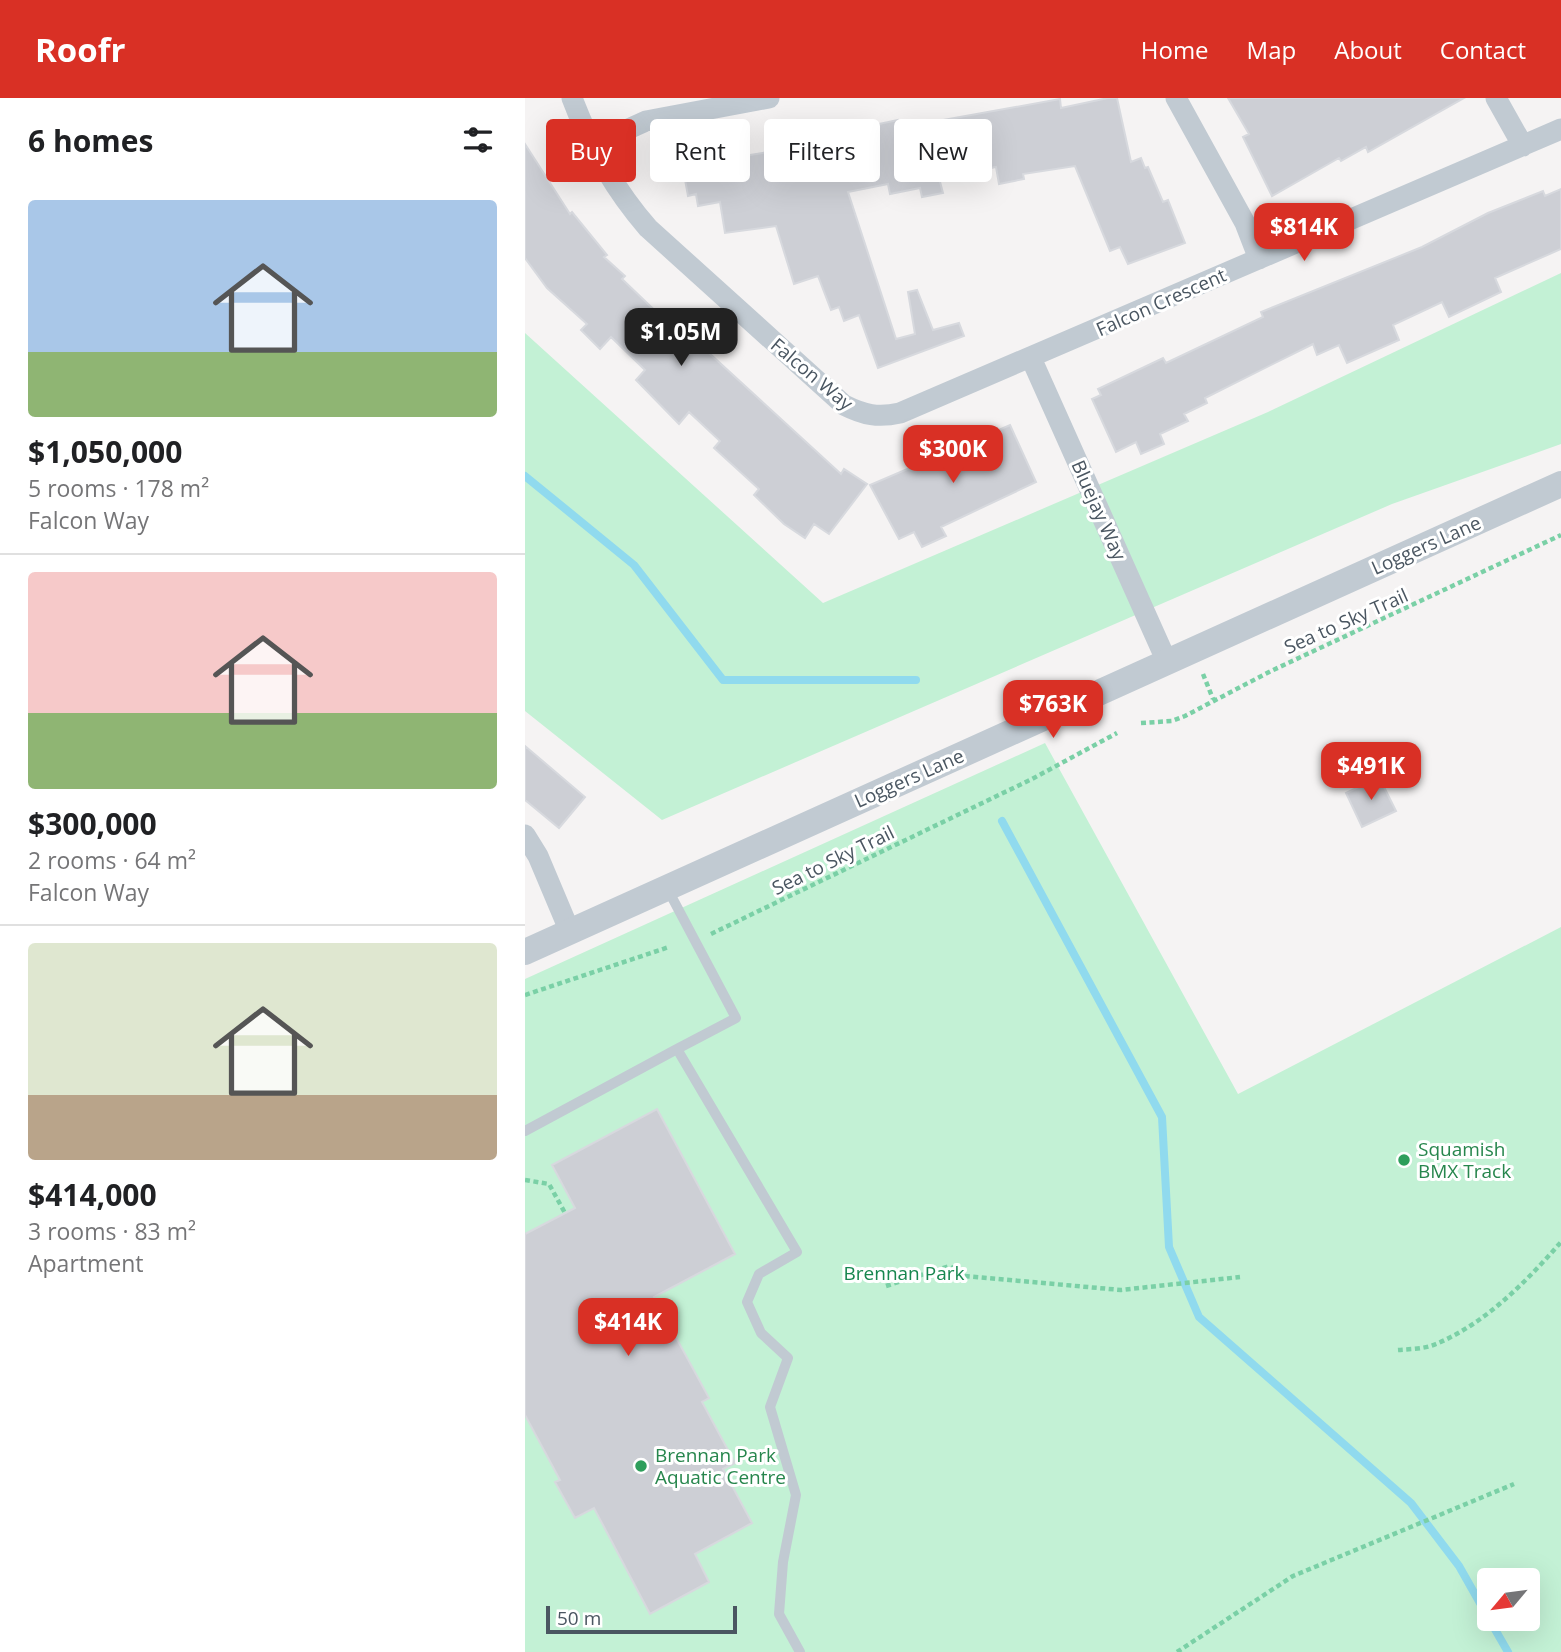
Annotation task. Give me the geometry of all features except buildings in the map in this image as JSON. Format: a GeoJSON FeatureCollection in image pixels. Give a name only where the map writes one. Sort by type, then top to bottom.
{"type":"FeatureCollection","features":[{"type":"Feature","properties":{"kind":"street","name":"Falcon Way"},"geometry":{"type":"LineString","coordinates":[[572,98],[581,119]]}},
{"type":"Feature","properties":{"kind":"street"},"geometry":{"type":"LineString","coordinates":[[636,126],[646,121],[769,98]]}},
{"type":"Feature","properties":{"kind":"street"},"geometry":{"type":"LineString","coordinates":[[1176,98],[1245,223],[1259,259]]}},
{"type":"Feature","properties":{"kind":"street"},"geometry":{"type":"LineString","coordinates":[[1496,98],[1523,146]]}},
{"type":"Feature","properties":{"kind":"street","name":"Falcon Crescent"},"geometry":{"type":"LineString","coordinates":[[1031,358],[1561,129]]}},
{"type":"Feature","properties":{"kind":"street","name":"Falcon Way"},"geometry":{"type":"LineString","coordinates":[[614,182],[626,203],[648,228],[844,405],[861,414],[879,417],[900,413],[1031,358]]}},
{"type":"Feature","properties":{"kind":"street","name":"Bluejay Way"},"geometry":{"type":"LineString","coordinates":[[1031,358],[1167,662]]}},
{"type":"Feature","properties":{"kind":"street","name":"Loggers Lane"},"geometry":{"type":"LineString","coordinates":[[525,952],[1561,484]]}},
{"type":"Feature","properties":{"kind":"street"},"geometry":{"type":"LineString","coordinates":[[525,835],[538,856],[570,932]]}},
{"type":"Feature","properties":{"kind":"lane"},"geometry":{"type":"LineString","coordinates":[[525,1131],[736,1018],[667,888]]}},
{"type":"Feature","properties":{"kind":"lane"},"geometry":{"type":"LineString","coordinates":[[677,1049],[797,1252],[759,1274],[747,1302],[761,1333],[788,1358],[770,1407],[796,1495],[783,1562],[779,1614],[800,1652]]}},
{"type":"Feature","properties":{"kind":"path","name":"Sea to Sky Trail"},"geometry":{"type":"LineString","coordinates":[[1141,723],[1172,721],[1213,699],[1561,535]]}},
{"type":"Feature","properties":{"kind":"path"},"geometry":{"type":"LineString","coordinates":[[1200,666],[1213,699]]}},
{"type":"Feature","properties":{"kind":"path","name":"Sea to Sky Trail"},"geometry":{"type":"LineString","coordinates":[[709,935],[1032,779],[1118,733]]}},
{"type":"Feature","properties":{"kind":"path"},"geometry":{"type":"LineString","coordinates":[[525,995],[669,947]]}},
{"type":"Feature","properties":{"kind":"path"},"geometry":{"type":"LineString","coordinates":[[525,1181],[549,1184],[565,1213]]}},
{"type":"Feature","properties":{"kind":"path"},"geometry":{"type":"LineString","coordinates":[[1398,1350],[1433,1346],[1473,1324],[1527,1281],[1561,1242]]}},
{"type":"Feature","properties":{"kind":"path"},"geometry":{"type":"LineString","coordinates":[[886,1286],[950,1266],[964,1276],[1121,1290],[1240,1277]]}},
{"type":"Feature","properties":{"kind":"path"},"geometry":{"type":"LineString","coordinates":[[1177,1652],[1293,1576],[1514,1484]]}},
{"type":"Feature","properties":{"kind":"green space"},"geometry":{"type":"Polygon","coordinates":[[[1561,273],[1561,444],[1392,504],[662,820],[525,711],[525,333],[823,603],[1268,412],[1561,273]]]}},
{"type":"Feature","properties":{"kind":"green space","name":"Brennan Park"},"geometry":{"type":"Polygon","coordinates":[[[1045,743],[1238,1094],[1561,927],[1561,1652],[525,1652],[525,979],[1045,743]]]}},
{"type":"Feature","properties":{"kind":"waterway"},"geometry":{"type":"LineString","coordinates":[[525,476],[634,565],[723,680],[916,680]]}},
{"type":"Feature","properties":{"kind":"waterway"},"geometry":{"type":"LineString","coordinates":[[1002,821],[1162,1117],[1169,1247],[1199,1317],[1411,1503],[1459,1566],[1477,1598]]}},
{"type":"Feature","properties":{"kind":"waterway"},"geometry":{"type":"LineString","coordinates":[[1496,1631],[1508,1652]]}},
{"type":"Feature","properties":{"kind":"place","name":"Squamish BMX Track"},"geometry":{"type":"Point","coordinates":[1404,1160]}},
{"type":"Feature","properties":{"kind":"place","name":"Brennan Park Aquatic Centre"},"geometry":{"type":"Point","coordinates":[641,1466]}}]}
